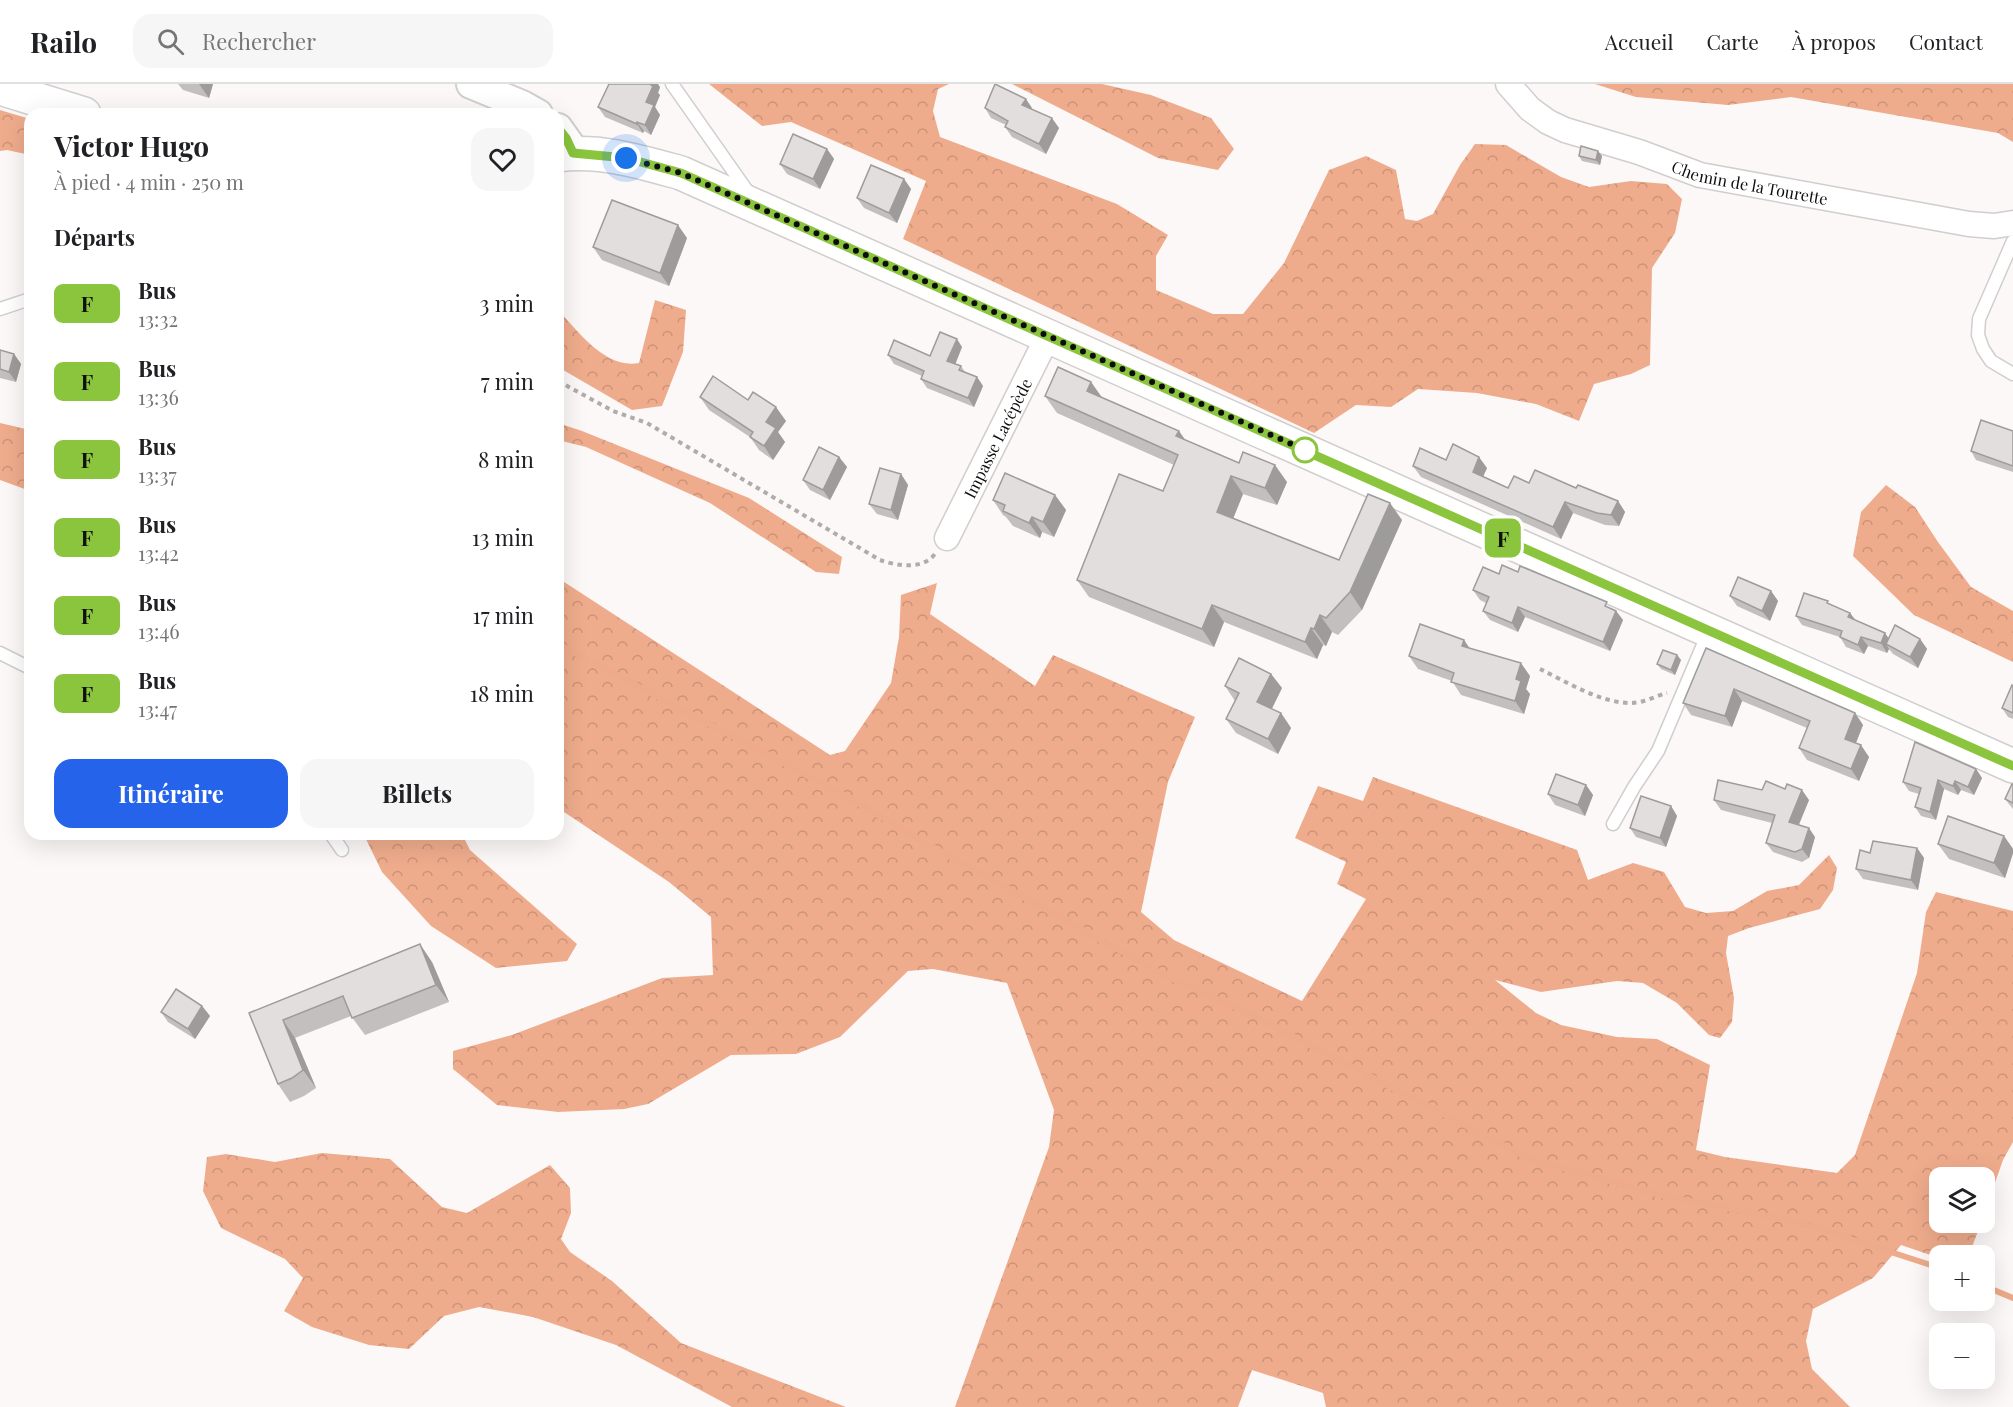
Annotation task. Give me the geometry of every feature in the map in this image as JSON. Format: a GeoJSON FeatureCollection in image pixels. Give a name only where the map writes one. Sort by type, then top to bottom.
{"type":"FeatureCollection","features":[{"type":"Feature","properties":{"kind":"main road"},"geometry":{"type":"LineString","coordinates":[[0,88],[65,108]]}},
{"type":"Feature","properties":{"kind":"main road"},"geometry":{"type":"LineString","coordinates":[[564,145],[626,158],[681,173],[2013,766]]}},
{"type":"Feature","properties":{"kind":"street"},"geometry":{"type":"LineString","coordinates":[[471,84],[527,108]]}},
{"type":"Feature","properties":{"kind":"street","name":"Chemin de la Tourette"},"geometry":{"type":"LineString","coordinates":[[1508,84],[1530,109],[1548,122],[1565,130],[1639,152],[1700,175],[1969,224],[1994,226],[2013,223]]}},
{"type":"Feature","properties":{"kind":"street","name":"Impasse Lacépède"},"geometry":{"type":"LineString","coordinates":[[947,538],[1048,336]]}},
{"type":"Feature","properties":{"kind":"lane"},"geometry":{"type":"LineString","coordinates":[[672,84],[759,208]]}},
{"type":"Feature","properties":{"kind":"lane"},"geometry":{"type":"LineString","coordinates":[[2013,241],[1979,319],[1978,335],[1990,361],[2013,374]]}},
{"type":"Feature","properties":{"kind":"lane"},"geometry":{"type":"LineString","coordinates":[[0,309],[24,302]]}},
{"type":"Feature","properties":{"kind":"lane"},"geometry":{"type":"LineString","coordinates":[[1613,824],[1658,751],[1709,630]]}},
{"type":"Feature","properties":{"kind":"lane"},"geometry":{"type":"LineString","coordinates":[[0,653],[24,665]]}},
{"type":"Feature","properties":{"kind":"lane"},"geometry":{"type":"LineString","coordinates":[[335,840],[342,850]]}},
{"type":"Feature","properties":{"kind":"path"},"geometry":{"type":"LineString","coordinates":[[564,384],[613,411],[647,423],[880,560],[894,565],[920,564],[930,561],[947,538]]}},
{"type":"Feature","properties":{"kind":"path"},"geometry":{"type":"LineString","coordinates":[[1540,669],[1613,701],[1633,703],[1685,688]]}},
{"type":"Feature","properties":{"kind":"green space"},"geometry":{"type":"Polygon","coordinates":[[[709,84],[949,84],[938,89],[933,111],[940,137],[1117,204],[1168,235],[1156,256],[1156,290],[1213,314],[1243,314],[1284,263],[1329,170],[1366,156],[1396,170],[1405,219],[1417,221],[1433,214],[1460,165],[1475,144],[1506,145],[1561,177],[1589,187],[1631,181],[1667,184],[1682,199],[1675,233],[1652,268],[1650,365],[1631,374],[1594,384],[1579,421],[1536,404],[1477,393],[1418,389],[1391,407],[1356,405],[1314,433],[903,239],[926,181],[791,122],[762,126],[709,84]]]}},
{"type":"Feature","properties":{"kind":"green space"},"geometry":{"type":"Polygon","coordinates":[[[1012,84],[1102,84],[1151,95],[1211,118],[1234,149],[1218,170],[1158,158],[1012,84]]]}},
{"type":"Feature","properties":{"kind":"green space"},"geometry":{"type":"Polygon","coordinates":[[[1595,84],[2013,84],[2013,142],[1998,133],[1791,97],[1728,105],[1636,97],[1595,84]]]}},
{"type":"Feature","properties":{"kind":"green space"},"geometry":{"type":"Polygon","coordinates":[[[0,110],[24,117],[24,154],[0,151],[0,110]]]}},
{"type":"Feature","properties":{"kind":"green space"},"geometry":{"type":"Polygon","coordinates":[[[655,300],[686,310],[683,352],[662,406],[632,410],[564,370],[564,316],[604,355],[627,363],[639,363],[655,300]]]}},
{"type":"Feature","properties":{"kind":"green space"},"geometry":{"type":"Polygon","coordinates":[[[0,423],[24,429],[24,489],[0,480],[0,423]]]}},
{"type":"Feature","properties":{"kind":"green space"},"geometry":{"type":"Polygon","coordinates":[[[564,425],[749,498],[842,557],[839,574],[816,572],[710,503],[586,447],[564,442],[564,425]]]}},
{"type":"Feature","properties":{"kind":"green space"},"geometry":{"type":"Polygon","coordinates":[[[1886,485],[1915,507],[1971,587],[2013,611],[2013,662],[1914,615],[1853,556],[1861,512],[1886,485]]]}},
{"type":"Feature","properties":{"kind":"green space"},"geometry":{"type":"Polygon","coordinates":[[[564,582],[830,755],[845,751],[891,683],[899,637],[901,595],[937,583],[930,614],[1035,686],[1053,655],[1195,717],[1168,782],[1141,912],[1174,940],[1302,1001],[1366,899],[1337,884],[1346,862],[1295,838],[1318,786],[1363,801],[1373,777],[1577,850],[1588,880],[1633,863],[1664,872],[1685,907],[1706,913],[1733,911],[1767,891],[1799,885],[1829,855],[1837,868],[1833,890],[1820,909],[1728,936],[1726,953],[1734,998],[1732,1022],[1720,1038],[1709,1035],[1677,1003],[1643,983],[1617,981],[1541,992],[1495,980],[1536,1013],[1561,1025],[1617,1037],[1657,1039],[1710,1065],[1696,1150],[1725,1157],[1837,1173],[1855,1155],[1917,973],[1926,912],[1936,892],[2013,911],[2013,1142],[2003,1160],[1995,1183],[1995,1167],[1929,1167],[1929,1233],[1977,1233],[1973,1245],[1929,1245],[1929,1255],[1901,1245],[1873,1278],[1813,1309],[1806,1341],[1812,1369],[1850,1407],[1326,1407],[1323,1393],[1252,1370],[1238,1407],[955,1407],[1049,1147],[1054,1110],[1007,983],[933,969],[908,971],[840,1037],[796,1054],[731,1055],[648,1104],[624,1109],[558,1112],[497,1105],[453,1069],[453,1051],[512,1035],[662,978],[713,975],[711,917],[669,882],[564,812],[564,582]]]}},
{"type":"Feature","properties":{"kind":"green space"},"geometry":{"type":"Polygon","coordinates":[[[366,840],[465,840],[470,850],[577,944],[567,961],[496,968],[431,926],[382,872],[366,840]]]}},
{"type":"Feature","properties":{"kind":"green space"},"geometry":{"type":"Polygon","coordinates":[[[322,1153],[390,1159],[442,1207],[467,1213],[550,1165],[570,1188],[571,1213],[561,1239],[570,1252],[612,1281],[681,1343],[846,1407],[732,1407],[616,1345],[533,1317],[479,1307],[444,1316],[409,1349],[369,1345],[312,1327],[284,1311],[303,1278],[285,1259],[221,1228],[203,1191],[207,1157],[226,1154],[275,1162],[322,1153]]]}},
{"type":"Feature","properties":{"kind":"building"},"geometry":{"type":"Polygon","coordinates":[[[609,84],[651,84],[653,86],[646,102],[654,105],[645,125],[637,122],[637,124],[598,107],[609,84]]]}},
{"type":"Feature","properties":{"kind":"building"},"geometry":{"type":"Polygon","coordinates":[[[995,84],[1026,99],[1022,105],[1052,118],[1039,144],[1005,127],[1008,121],[985,108],[995,84]]]}},
{"type":"Feature","properties":{"kind":"building"},"geometry":{"type":"Polygon","coordinates":[[[793,134],[827,149],[813,179],[780,164],[793,134]]]}},
{"type":"Feature","properties":{"kind":"building"},"geometry":{"type":"Polygon","coordinates":[[[1581,146],[1598,151],[1596,160],[1579,156],[1581,146]]]}},
{"type":"Feature","properties":{"kind":"building"},"geometry":{"type":"Polygon","coordinates":[[[871,165],[904,179],[889,213],[857,198],[871,165]]]}},
{"type":"Feature","properties":{"kind":"building"},"geometry":{"type":"Polygon","coordinates":[[[612,200],[678,225],[660,273],[593,247],[612,200]]]}},
{"type":"Feature","properties":{"kind":"building"},"geometry":{"type":"Polygon","coordinates":[[[940,332],[957,339],[947,361],[961,366],[959,370],[977,377],[968,398],[921,379],[924,371],[888,355],[894,340],[930,356],[940,332]]]}},
{"type":"Feature","properties":{"kind":"building"},"geometry":{"type":"Polygon","coordinates":[[[0,350],[14,354],[9,372],[0,369],[0,350]]]}},
{"type":"Feature","properties":{"kind":"building"},"geometry":{"type":"Polygon","coordinates":[[[1058,367],[1091,382],[1087,391],[1179,431],[1176,436],[1239,463],[1243,452],[1275,465],[1265,488],[1231,476],[1217,512],[1339,560],[1368,494],[1390,503],[1350,592],[1326,618],[1320,615],[1305,642],[1212,605],[1202,629],[1077,580],[1119,474],[1163,491],[1178,455],[1045,396],[1058,367]]]}},
{"type":"Feature","properties":{"kind":"building"},"geometry":{"type":"Polygon","coordinates":[[[713,376],[748,400],[753,392],[776,407],[766,422],[776,428],[764,446],[750,437],[753,432],[700,397],[713,376]]]}},
{"type":"Feature","properties":{"kind":"building"},"geometry":{"type":"Polygon","coordinates":[[[1981,420],[2013,431],[2013,466],[1971,451],[1981,420]]]}},
{"type":"Feature","properties":{"kind":"building"},"geometry":{"type":"Polygon","coordinates":[[[1453,444],[1479,457],[1473,472],[1508,488],[1514,476],[1529,483],[1535,470],[1576,488],[1578,485],[1618,501],[1611,515],[1597,513],[1565,502],[1553,527],[1413,466],[1420,448],[1446,460],[1453,444]]]}},
{"type":"Feature","properties":{"kind":"building"},"geometry":{"type":"Polygon","coordinates":[[[819,447],[839,457],[823,490],[803,480],[819,447]]]}},
{"type":"Feature","properties":{"kind":"building"},"geometry":{"type":"Polygon","coordinates":[[[880,468],[901,474],[891,510],[869,504],[880,468]]]}},
{"type":"Feature","properties":{"kind":"building"},"geometry":{"type":"Polygon","coordinates":[[[1005,473],[1055,495],[1043,522],[1032,517],[1029,523],[1003,511],[1005,505],[993,500],[1005,473]]]}},
{"type":"Feature","properties":{"kind":"building"},"geometry":{"type":"Polygon","coordinates":[[[1502,565],[1518,572],[1520,566],[1607,602],[1605,606],[1616,611],[1603,642],[1518,607],[1512,623],[1483,611],[1489,597],[1473,590],[1483,567],[1499,574],[1502,565]]]}},
{"type":"Feature","properties":{"kind":"building"},"geometry":{"type":"Polygon","coordinates":[[[1738,577],[1771,591],[1762,611],[1730,596],[1738,577]]]}},
{"type":"Feature","properties":{"kind":"building"},"geometry":{"type":"Polygon","coordinates":[[[1804,593],[1828,601],[1827,603],[1850,613],[1848,617],[1885,633],[1881,643],[1861,637],[1858,645],[1840,637],[1842,631],[1796,616],[1804,593]]]}},
{"type":"Feature","properties":{"kind":"building"},"geometry":{"type":"Polygon","coordinates":[[[1420,624],[1464,640],[1462,646],[1521,663],[1516,679],[1521,681],[1515,701],[1451,682],[1454,673],[1409,656],[1420,624]]]}},
{"type":"Feature","properties":{"kind":"building"},"geometry":{"type":"Polygon","coordinates":[[[1895,625],[1920,639],[1910,657],[1886,644],[1895,625]]]}},
{"type":"Feature","properties":{"kind":"building"},"geometry":{"type":"Polygon","coordinates":[[[1706,648],[1855,713],[1845,739],[1861,745],[1851,769],[1799,748],[1810,721],[1734,689],[1725,716],[1683,703],[1706,648]]]}},
{"type":"Feature","properties":{"kind":"building"},"geometry":{"type":"Polygon","coordinates":[[[1663,650],[1677,655],[1671,670],[1657,664],[1663,650]]]}},
{"type":"Feature","properties":{"kind":"building"},"geometry":{"type":"Polygon","coordinates":[[[1239,658],[1271,674],[1257,702],[1281,713],[1268,739],[1226,719],[1239,693],[1225,686],[1239,658]]]}},
{"type":"Feature","properties":{"kind":"building"},"geometry":{"type":"Polygon","coordinates":[[[2013,686],[2013,713],[2002,708],[2013,686]]]}},
{"type":"Feature","properties":{"kind":"building"},"geometry":{"type":"Polygon","coordinates":[[[1915,742],[1976,769],[1968,787],[1955,781],[1953,786],[1938,780],[1930,812],[1915,807],[1921,788],[1903,782],[1915,742]]]}},
{"type":"Feature","properties":{"kind":"building"},"geometry":{"type":"Polygon","coordinates":[[[1556,774],[1586,785],[1578,805],[1548,794],[1556,774]]]}},
{"type":"Feature","properties":{"kind":"building"},"geometry":{"type":"Polygon","coordinates":[[[1718,780],[1762,790],[1766,781],[1785,789],[1787,784],[1802,790],[1789,822],[1809,828],[1802,849],[1795,852],[1766,843],[1775,815],[1714,800],[1718,780]]]}},
{"type":"Feature","properties":{"kind":"building"},"geometry":{"type":"Polygon","coordinates":[[[2013,784],[2013,803],[2005,799],[2013,784]]]}},
{"type":"Feature","properties":{"kind":"building"},"geometry":{"type":"Polygon","coordinates":[[[1641,796],[1671,806],[1660,838],[1630,828],[1641,796]]]}},
{"type":"Feature","properties":{"kind":"building"},"geometry":{"type":"Polygon","coordinates":[[[1948,816],[2004,836],[1994,863],[1938,844],[1948,816]]]}},
{"type":"Feature","properties":{"kind":"building"},"geometry":{"type":"Polygon","coordinates":[[[1873,841],[1917,848],[1911,880],[1856,869],[1860,850],[1870,853],[1873,841]]]}},
{"type":"Feature","properties":{"kind":"building"},"geometry":{"type":"Polygon","coordinates":[[[420,944],[436,985],[352,1018],[343,996],[283,1020],[303,1070],[278,1084],[249,1013],[420,944]]]}},
{"type":"Feature","properties":{"kind":"building"},"geometry":{"type":"Polygon","coordinates":[[[176,989],[202,1006],[188,1029],[161,1012],[176,989]]]}},
{"type":"Feature","properties":{"kind":"waterway"},"geometry":{"type":"LineString","coordinates":[[564,647],[844,795],[1164,975],[1256,1017],[1530,1159],[1664,1196],[1798,1222],[1929,1264]]}},
{"type":"Feature","properties":{"kind":"waterway"},"geometry":{"type":"LineString","coordinates":[[1995,1291],[2013,1298]]}},
{"type":"Feature","properties":{"kind":"bus line","name":"F"},"geometry":{"type":"LineString","coordinates":[[564,136],[573,153],[626,158],[681,173],[2013,766]]}},
{"type":"Feature","properties":{"kind":"route"},"geometry":{"type":"LineString","coordinates":[[626,158],[681,173],[1305,450]]}}]}
